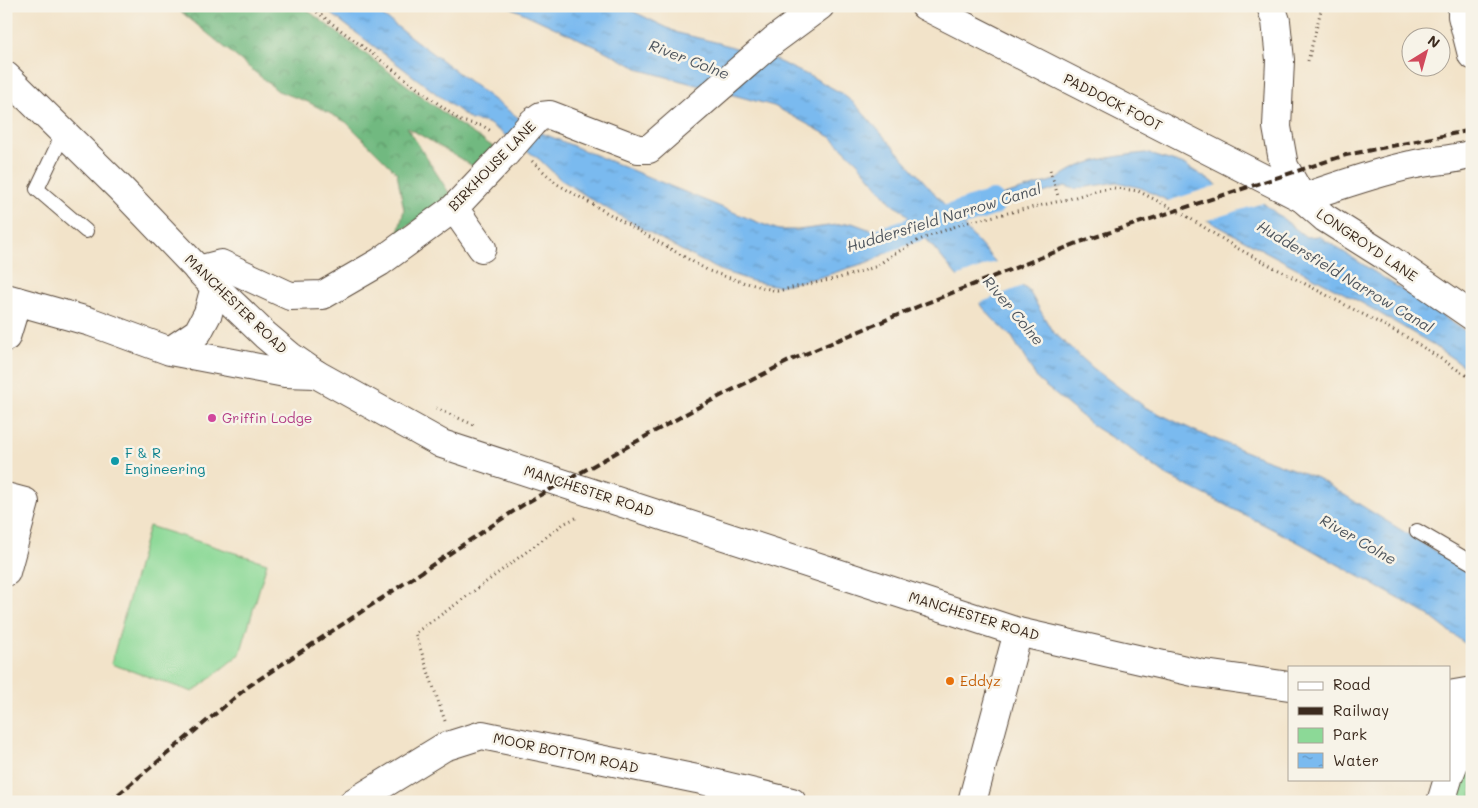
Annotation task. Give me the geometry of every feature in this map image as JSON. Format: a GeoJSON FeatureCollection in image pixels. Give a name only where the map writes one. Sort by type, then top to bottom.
{"type":"FeatureCollection","features":[{"type":"Feature","properties":{"kind":"street","name":"BIRKHOUSE LANE"},"geometry":{"type":"LineString","coordinates":[[206,278],[220,264],[290,296],[323,295],[380,262],[454,208],[512,150],[533,122],[541,116],[550,115],[644,150],[655,145],[774,40],[820,6]]}},
{"type":"Feature","properties":{"kind":"street","name":"LONGROYD LANE"},"geometry":{"type":"LineString","coordinates":[[1271,6],[1276,21],[1280,60],[1277,127],[1284,166],[1302,198],[1325,218],[1382,254],[1472,316]]}},
{"type":"Feature","properties":{"kind":"street"},"geometry":{"type":"LineString","coordinates":[[1462,6],[1462,16],[1472,55]]}},
{"type":"Feature","properties":{"kind":"street","name":"PADDOCK FOOT"},"geometry":{"type":"LineString","coordinates":[[929,7],[1302,198]]}},
{"type":"Feature","properties":{"kind":"street","name":"MANCHESTER ROAD"},"geometry":{"type":"LineString","coordinates":[[6,76],[265,335],[316,374],[442,444],[1018,632],[1198,673],[1288,686]]}},
{"type":"Feature","properties":{"kind":"street"},"geometry":{"type":"LineString","coordinates":[[1302,198],[1412,164],[1459,158],[1472,154]]}},
{"type":"Feature","properties":{"kind":"street"},"geometry":{"type":"LineString","coordinates":[[454,208],[482,248]]}},
{"type":"Feature","properties":{"kind":"street"},"geometry":{"type":"LineString","coordinates":[[170,351],[198,332],[208,314],[206,278]]}},
{"type":"Feature","properties":{"kind":"street"},"geometry":{"type":"LineString","coordinates":[[6,337],[12,300],[91,322],[170,351],[285,373],[316,374]]}},
{"type":"Feature","properties":{"kind":"street"},"geometry":{"type":"LineString","coordinates":[[6,572],[16,499]]}},
{"type":"Feature","properties":{"kind":"street"},"geometry":{"type":"LineString","coordinates":[[972,802],[1018,632]]}},
{"type":"Feature","properties":{"kind":"street"},"geometry":{"type":"LineString","coordinates":[[1450,773],[1455,761],[1461,720],[1459,694]]}},
{"type":"Feature","properties":{"kind":"street","name":"MOOR BOTTOM ROAD"},"geometry":{"type":"LineString","coordinates":[[354,802],[444,747],[482,735],[687,777],[792,802]]}},
{"type":"Feature","properties":{"kind":"lane"},"geometry":{"type":"LineString","coordinates":[[64,132],[37,189],[86,232]]}},
{"type":"Feature","properties":{"kind":"lane"},"geometry":{"type":"LineString","coordinates":[[1417,531],[1472,563]]}},
{"type":"Feature","properties":{"kind":"path"},"geometry":{"type":"LineString","coordinates":[[310,6],[461,121],[483,126],[557,184],[708,272],[777,291],[839,278],[875,267],[919,240],[964,223],[1069,199],[1098,190],[1114,188],[1138,192],[1184,214],[1235,247],[1410,340],[1472,379]]}},
{"type":"Feature","properties":{"kind":"path"},"geometry":{"type":"LineString","coordinates":[[1050,170],[1058,196]]}},
{"type":"Feature","properties":{"kind":"path"},"geometry":{"type":"LineString","coordinates":[[431,406],[483,428]]}},
{"type":"Feature","properties":{"kind":"path"},"geometry":{"type":"LineString","coordinates":[[453,744],[415,633],[565,523],[581,516]]}},
{"type":"Feature","properties":{"kind":"green space"},"geometry":{"type":"Polygon","coordinates":[[[174,6],[302,6],[457,123],[495,148],[476,168],[407,127],[451,196],[398,233],[404,210],[397,173],[346,122],[308,102],[278,91],[174,6]]]}},
{"type":"Feature","properties":{"kind":"green space"},"geometry":{"type":"Polygon","coordinates":[[[149,526],[267,563],[240,654],[193,692],[111,664],[149,526]]]}},
{"type":"Feature","properties":{"kind":"green space"},"geometry":{"type":"Polygon","coordinates":[[[1472,732],[1472,802],[1453,802],[1472,732]]]}},
{"type":"Feature","properties":{"kind":"water"},"geometry":{"type":"Polygon","coordinates":[[[321,6],[370,6],[537,131],[762,224],[779,230],[798,230],[852,223],[871,230],[902,225],[910,231],[908,239],[874,260],[821,277],[778,286],[752,281],[722,271],[599,204],[560,179],[539,159],[488,123],[471,120],[321,6]]]}},
{"type":"Feature","properties":{"kind":"water","name":"River Colne"},"geometry":{"type":"Polygon","coordinates":[[[508,6],[622,6],[678,33],[773,59],[841,93],[855,104],[1008,276],[1029,291],[1052,331],[1093,368],[1145,407],[1195,431],[1317,478],[1472,574],[1472,649],[1428,615],[1296,541],[1166,475],[1130,449],[1096,428],[1038,380],[1012,337],[992,318],[903,211],[894,206],[858,163],[831,137],[774,106],[641,70],[603,50],[508,6]]]}},
{"type":"Feature","properties":{"kind":"water"},"geometry":{"type":"Polygon","coordinates":[[[1146,153],[1185,165],[1238,198],[1253,195],[1306,237],[1319,236],[1465,331],[1472,336],[1472,372],[1432,344],[1362,303],[1192,212],[1141,188],[1117,182],[1075,189],[1065,186],[962,219],[957,214],[957,209],[1058,179],[1077,167],[1088,163],[1146,153]]]}},
{"type":"Feature","properties":{"kind":"pier"},"geometry":{"type":"Polygon","coordinates":[[[1221,184],[1239,195],[1253,193],[1266,202],[1205,221],[1165,202],[1221,184]]]}},
{"type":"Feature","properties":{"kind":"pier"},"geometry":{"type":"Polygon","coordinates":[[[998,261],[1009,274],[1025,285],[977,304],[954,278],[998,261]]]}},
{"type":"Feature","properties":{"kind":"waterway","name":"Huddersfield Narrow Canal"},"geometry":{"type":"LineString","coordinates":[[877,242],[992,203]]}},
{"type":"Feature","properties":{"kind":"railway"},"geometry":{"type":"LineString","coordinates":[[109,802],[249,686],[526,503],[693,410],[791,360],[919,306],[1080,242],[1346,155],[1472,130]]}},
{"type":"Feature","properties":{"kind":"place","name":"Griffin Lodge"},"geometry":{"type":"Point","coordinates":[212,418]}},
{"type":"Feature","properties":{"kind":"place","name":"F & R Engineering"},"geometry":{"type":"Point","coordinates":[115,461]}},
{"type":"Feature","properties":{"kind":"place","name":"Eddyz"},"geometry":{"type":"Point","coordinates":[950,681]}}]}
